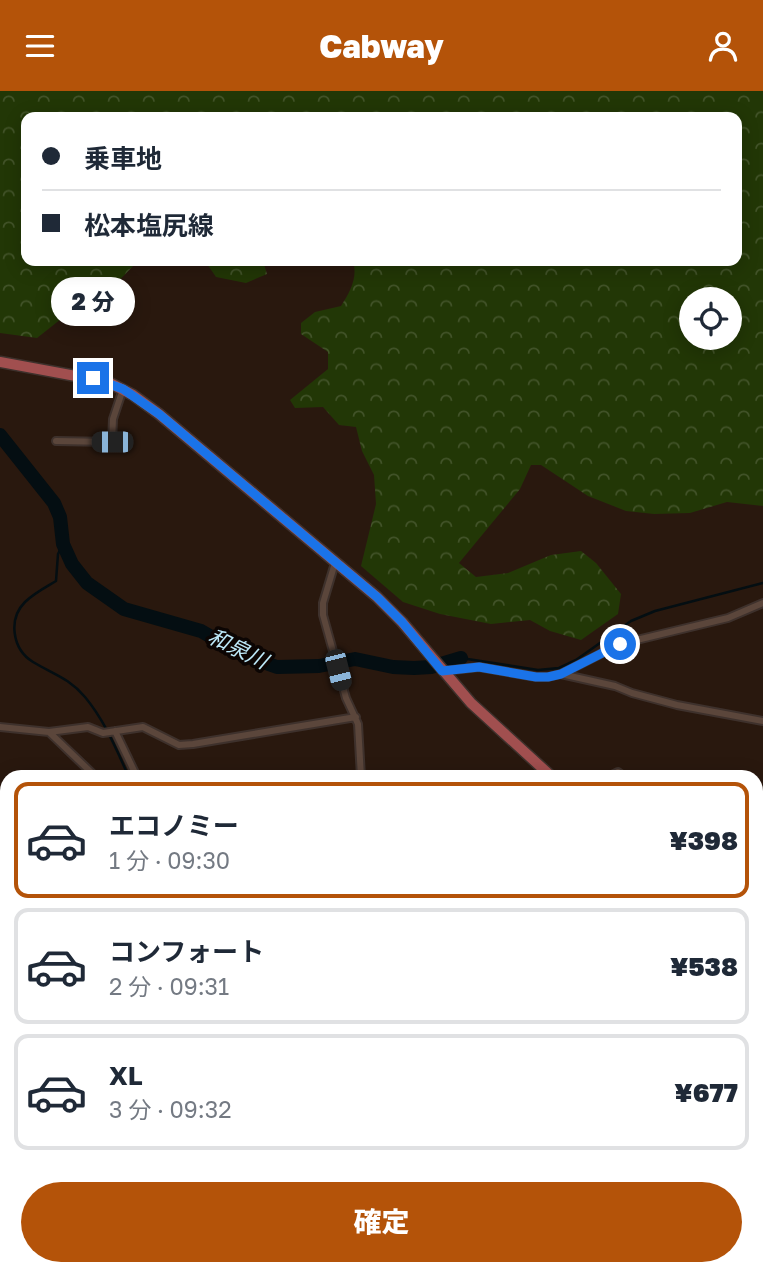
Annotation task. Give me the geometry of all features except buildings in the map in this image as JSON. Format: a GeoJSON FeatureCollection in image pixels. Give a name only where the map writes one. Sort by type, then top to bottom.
{"type":"FeatureCollection","features":[{"type":"Feature","properties":{"kind":"main road"},"geometry":{"type":"LineString","coordinates":[[0,362],[93,378],[123,389],[159,414],[386,606],[471,703],[539,770]]}},
{"type":"Feature","properties":{"kind":"street"},"geometry":{"type":"LineString","coordinates":[[64,432],[60,441],[112,442],[113,419],[123,389]]}},
{"type":"Feature","properties":{"kind":"street"},"geometry":{"type":"LineString","coordinates":[[335,563],[323,603],[323,615],[346,698],[358,725],[361,770]]}},
{"type":"Feature","properties":{"kind":"street"},"geometry":{"type":"LineString","coordinates":[[438,666],[479,667],[548,677],[561,674],[620,644],[728,618],[763,603]]}},
{"type":"Feature","properties":{"kind":"street"},"geometry":{"type":"LineString","coordinates":[[561,674],[615,686],[677,705],[763,721]]}},
{"type":"Feature","properties":{"kind":"street"},"geometry":{"type":"LineString","coordinates":[[0,727],[49,731],[88,727],[103,733],[143,727],[179,745],[356,717]]}},
{"type":"Feature","properties":{"kind":"street"},"geometry":{"type":"LineString","coordinates":[[49,731],[89,770]]}},
{"type":"Feature","properties":{"kind":"street"},"geometry":{"type":"LineString","coordinates":[[115,731],[134,770]]}},
{"type":"Feature","properties":{"kind":"green space"},"geometry":{"type":"Polygon","coordinates":[[[0,91],[763,91],[763,506],[727,502],[690,513],[654,514],[626,511],[588,496],[541,465],[531,465],[520,489],[459,563],[476,577],[508,573],[551,555],[581,551],[596,563],[621,594],[618,614],[581,640],[550,631],[530,620],[491,624],[440,614],[403,602],[361,566],[376,504],[374,475],[362,451],[356,427],[339,425],[323,407],[295,408],[290,400],[328,369],[328,352],[301,334],[301,323],[315,312],[341,306],[354,279],[354,266],[742,266],[742,112],[21,112],[21,266],[133,266],[108,292],[80,304],[37,338],[0,333],[0,91]]]}},
{"type":"Feature","properties":{"kind":"green space"},"geometry":{"type":"Polygon","coordinates":[[[208,266],[265,266],[267,274],[246,283],[216,277],[208,266]]]}},
{"type":"Feature","properties":{"kind":"waterway","name":"和泉川"},"geometry":{"type":"LineString","coordinates":[[0,435],[54,503],[60,517],[63,544],[72,564],[87,583],[124,609],[201,631],[243,655],[277,667],[319,666],[355,659],[393,667],[414,668],[431,667],[461,658]]}},
{"type":"Feature","properties":{"kind":"waterway"},"geometry":{"type":"LineString","coordinates":[[63,544],[58,554],[56,581],[25,602],[16,617],[17,642],[20,650],[33,662],[67,681],[85,697],[104,725],[126,770]]}},
{"type":"Feature","properties":{"kind":"waterway","name":"和泉川"},"geometry":{"type":"LineString","coordinates":[[461,658],[538,670],[559,668],[576,660],[631,621],[655,611],[763,583]]}},
{"type":"Feature","properties":{"kind":"route"},"geometry":{"type":"LineString","coordinates":[[93,378],[123,389],[159,414],[377,597],[402,622],[442,671],[479,667],[548,677],[561,674],[620,644]]}}]}
